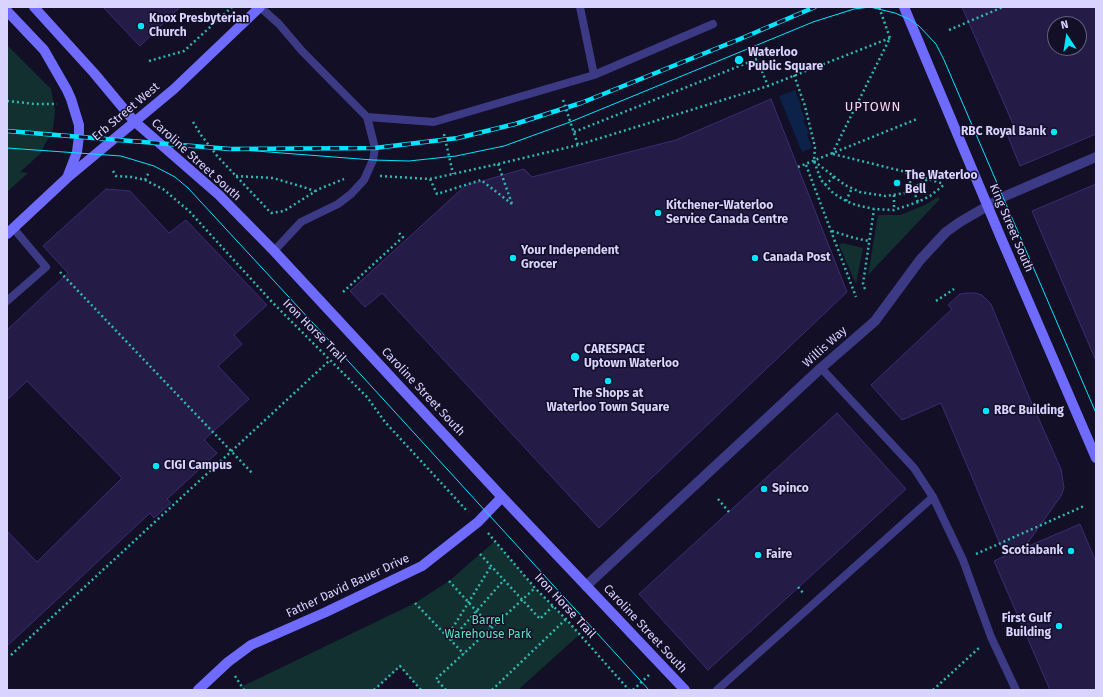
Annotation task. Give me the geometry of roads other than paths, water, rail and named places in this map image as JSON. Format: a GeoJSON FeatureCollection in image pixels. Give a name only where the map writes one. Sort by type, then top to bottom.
{"type":"FeatureCollection","features":[{"type":"Feature","properties":{"kind":"main road","name":"Caroline Street South"},"geometry":{"type":"LineString","coordinates":[[34,7],[134,121],[219,195],[274,251],[502,497],[684,690]]}},
{"type":"Feature","properties":{"kind":"main road","name":"Erb Street West"},"geometry":{"type":"LineString","coordinates":[[10,232],[67,178],[174,89],[260,7]]}},
{"type":"Feature","properties":{"kind":"main road","name":"King Street South"},"geometry":{"type":"LineString","coordinates":[[904,7],[1096,458]]}},
{"type":"Feature","properties":{"kind":"main road"},"geometry":{"type":"LineString","coordinates":[[7,11],[44,50],[71,99],[79,126],[79,136],[77,152],[67,178]]}},
{"type":"Feature","properties":{"kind":"main road","name":"Father David Bauer Drive"},"geometry":{"type":"LineString","coordinates":[[198,690],[228,662],[251,645],[326,612],[422,566],[478,522],[502,497]]}},
{"type":"Feature","properties":{"kind":"street","name":"Willis Way"},"geometry":{"type":"LineString","coordinates":[[586,586],[821,368],[875,321],[920,260],[946,232],[988,205],[1096,156]]}},
{"type":"Feature","properties":{"kind":"lane"},"geometry":{"type":"LineString","coordinates":[[260,7],[279,24],[302,51],[367,117],[375,148],[366,176],[351,194],[338,204],[301,222],[274,251]]}},
{"type":"Feature","properties":{"kind":"lane"},"geometry":{"type":"LineString","coordinates":[[580,7],[594,75]]}},
{"type":"Feature","properties":{"kind":"lane"},"geometry":{"type":"LineString","coordinates":[[367,117],[434,122],[594,75],[713,24]]}},
{"type":"Feature","properties":{"kind":"lane"},"geometry":{"type":"LineString","coordinates":[[7,301],[46,267],[10,232]]}},
{"type":"Feature","properties":{"kind":"lane"},"geometry":{"type":"LineString","coordinates":[[821,368],[914,468],[933,497],[963,560],[991,637],[1016,690]]}},
{"type":"Feature","properties":{"kind":"lane"},"geometry":{"type":"LineString","coordinates":[[717,690],[933,497]]}},
{"type":"Feature","properties":{"kind":"water"},"geometry":{"type":"Polygon","coordinates":[[[795,90],[801,105],[800,106],[805,119],[803,120],[809,133],[807,134],[812,148],[802,152],[779,96],[795,90]]]}},
{"type":"Feature","properties":{"kind":"tram line"},"geometry":{"type":"LineString","coordinates":[[230,149],[373,160],[409,161],[456,156],[504,146],[570,122],[813,22],[854,9],[870,7],[895,13],[909,19],[919,26],[936,44],[1096,413]]}},
{"type":"Feature","properties":{"kind":"tram line"},"geometry":{"type":"LineString","coordinates":[[7,148],[121,156],[154,166],[175,177],[188,188],[362,376],[649,690]]}},
{"type":"Feature","properties":{"kind":"railway"},"geometry":{"type":"LineString","coordinates":[[7,131],[230,149],[375,148],[458,138],[515,124],[581,103],[815,7]]}},
{"type":"Feature","properties":{"kind":"place","name":"Knox Presbyterian Church"},"geometry":{"type":"Point","coordinates":[141,26]}},
{"type":"Feature","properties":{"kind":"place","name":"Waterloo Public Square"},"geometry":{"type":"Point","coordinates":[739,60]}},
{"type":"Feature","properties":{"kind":"place","name":"RBC Royal Bank"},"geometry":{"type":"Point","coordinates":[1054,132]}},
{"type":"Feature","properties":{"kind":"place","name":"The Waterloo Bell"},"geometry":{"type":"Point","coordinates":[897,183]}},
{"type":"Feature","properties":{"kind":"place","name":"Kitchener-Waterloo Service Canada Centre"},"geometry":{"type":"Point","coordinates":[658,213]}},
{"type":"Feature","properties":{"kind":"place","name":"Your Independent Grocer"},"geometry":{"type":"Point","coordinates":[513,258]}},
{"type":"Feature","properties":{"kind":"place","name":"Canada Post"},"geometry":{"type":"Point","coordinates":[755,258]}},
{"type":"Feature","properties":{"kind":"place","name":"CARESPACE Uptown Waterloo"},"geometry":{"type":"Point","coordinates":[575,357]}},
{"type":"Feature","properties":{"kind":"place","name":"The Shops at Waterloo Town Square"},"geometry":{"type":"Point","coordinates":[608,381]}},
{"type":"Feature","properties":{"kind":"place","name":"RBC Building"},"geometry":{"type":"Point","coordinates":[986,411]}},
{"type":"Feature","properties":{"kind":"place","name":"CIGI Campus"},"geometry":{"type":"Point","coordinates":[156,466]}},
{"type":"Feature","properties":{"kind":"place","name":"Spinco"},"geometry":{"type":"Point","coordinates":[764,489]}},
{"type":"Feature","properties":{"kind":"place","name":"Scotiabank"},"geometry":{"type":"Point","coordinates":[1071,551]}},
{"type":"Feature","properties":{"kind":"place","name":"Faire"},"geometry":{"type":"Point","coordinates":[758,555]}},
{"type":"Feature","properties":{"kind":"place","name":"First Gulf Building"},"geometry":{"type":"Point","coordinates":[1059,626]}},
{"type":"Feature","properties":{"kind":"district","name":"UPTOWN"},"geometry":{"type":"Point","coordinates":[873,107]}},
{"type":"Feature","properties":{"kind":"park label","name":"Barrel Warehouse Park"},"geometry":{"type":"Point","coordinates":[488,628]}}]}
